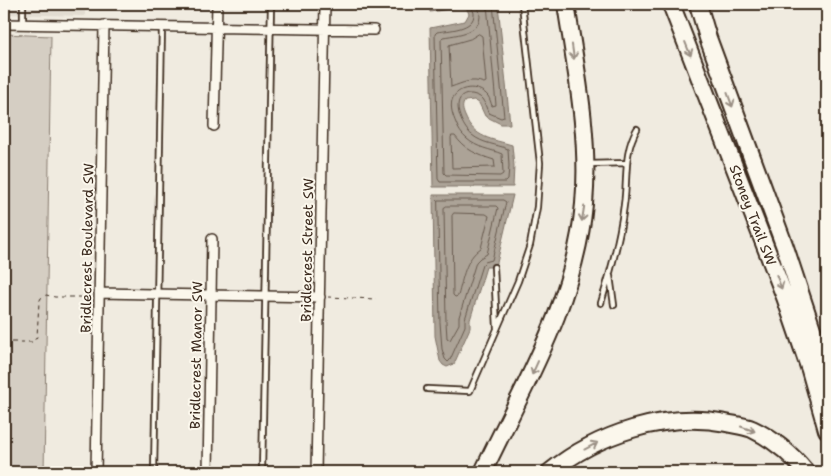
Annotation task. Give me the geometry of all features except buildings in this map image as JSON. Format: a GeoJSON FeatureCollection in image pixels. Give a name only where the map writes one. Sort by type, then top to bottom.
{"type":"FeatureCollection","features":[{"type":"Feature","properties":{"kind":"highway"},"geometry":{"type":"LineString","coordinates":[[483,472],[554,326],[568,287],[578,246],[584,204],[583,120],[566,4]]}},
{"type":"Feature","properties":{"kind":"highway","name":"Stoney Trail SW"},"geometry":{"type":"LineString","coordinates":[[670,4],[785,297],[810,370],[827,430]]}},
{"type":"Feature","properties":{"kind":"highway"},"geometry":{"type":"LineString","coordinates":[[698,4],[708,38],[785,247],[827,374]]}},
{"type":"Feature","properties":{"kind":"highway"},"geometry":{"type":"LineString","coordinates":[[550,472],[586,449],[621,433],[656,424],[690,421],[719,422],[751,429],[786,451],[806,472]]}},
{"type":"Feature","properties":{"kind":"street"},"geometry":{"type":"LineString","coordinates":[[214,126],[217,4]]}},
{"type":"Feature","properties":{"kind":"street","name":"Bridlecrest Street SW"},"geometry":{"type":"LineString","coordinates":[[316,472],[325,4]]}},
{"type":"Feature","properties":{"kind":"street"},"geometry":{"type":"LineString","coordinates":[[4,24],[374,30]]}},
{"type":"Feature","properties":{"kind":"street","name":"Bridlecrest Boulevard SW"},"geometry":{"type":"LineString","coordinates":[[96,472],[104,25]]}},
{"type":"Feature","properties":{"kind":"street","name":"Bridlecrest Manor SW"},"geometry":{"type":"LineString","coordinates":[[208,472],[212,239]]}},
{"type":"Feature","properties":{"kind":"street"},"geometry":{"type":"LineString","coordinates":[[100,293],[320,297]]}},
{"type":"Feature","properties":{"kind":"lane"},"geometry":{"type":"LineString","coordinates":[[22,24],[23,4]]}},
{"type":"Feature","properties":{"kind":"lane"},"geometry":{"type":"LineString","coordinates":[[262,472],[271,4]]}},
{"type":"Feature","properties":{"kind":"lane"},"geometry":{"type":"LineString","coordinates":[[427,390],[470,391],[512,298],[530,245],[540,186],[540,163],[522,4]]}},
{"type":"Feature","properties":{"kind":"lane"},"geometry":{"type":"LineString","coordinates":[[154,472],[162,26]]}},
{"type":"Feature","properties":{"kind":"lane"},"geometry":{"type":"LineString","coordinates":[[600,303],[610,274],[621,225],[628,153],[637,129]]}},
{"type":"Feature","properties":{"kind":"lane"},"geometry":{"type":"LineString","coordinates":[[585,164],[627,163]]}},
{"type":"Feature","properties":{"kind":"lane"},"geometry":{"type":"LineString","coordinates":[[494,267],[497,331]]}},
{"type":"Feature","properties":{"kind":"lane"},"geometry":{"type":"LineString","coordinates":[[610,274],[614,304]]}},
{"type":"Feature","properties":{"kind":"path"},"geometry":{"type":"LineString","coordinates":[[4,342],[33,342],[37,337],[39,302],[46,295],[55,298],[91,297],[100,293]]}},
{"type":"Feature","properties":{"kind":"path"},"geometry":{"type":"LineString","coordinates":[[320,297],[376,299]]}},
{"type":"Feature","properties":{"kind":"shaded area"},"geometry":{"type":"Polygon","coordinates":[[[4,4],[85,4],[85,16],[4,14],[4,4]]]}},
{"type":"Feature","properties":{"kind":"shaded area"},"geometry":{"type":"Polygon","coordinates":[[[4,34],[51,36],[44,472],[4,472],[4,34]]]}},
{"type":"Feature","properties":{"kind":"water"},"geometry":{"type":"Polygon","coordinates":[[[430,4],[498,4],[510,124],[501,124],[485,116],[479,103],[474,100],[465,101],[463,108],[465,116],[473,129],[484,137],[512,145],[513,187],[433,187],[430,28],[465,21],[469,14],[467,9],[462,7],[430,12],[430,4]]]}},
{"type":"Feature","properties":{"kind":"water"},"geometry":{"type":"Polygon","coordinates":[[[433,195],[513,195],[496,267],[486,267],[470,320],[470,328],[454,364],[447,367],[440,361],[435,336],[433,195]]]}}]}
